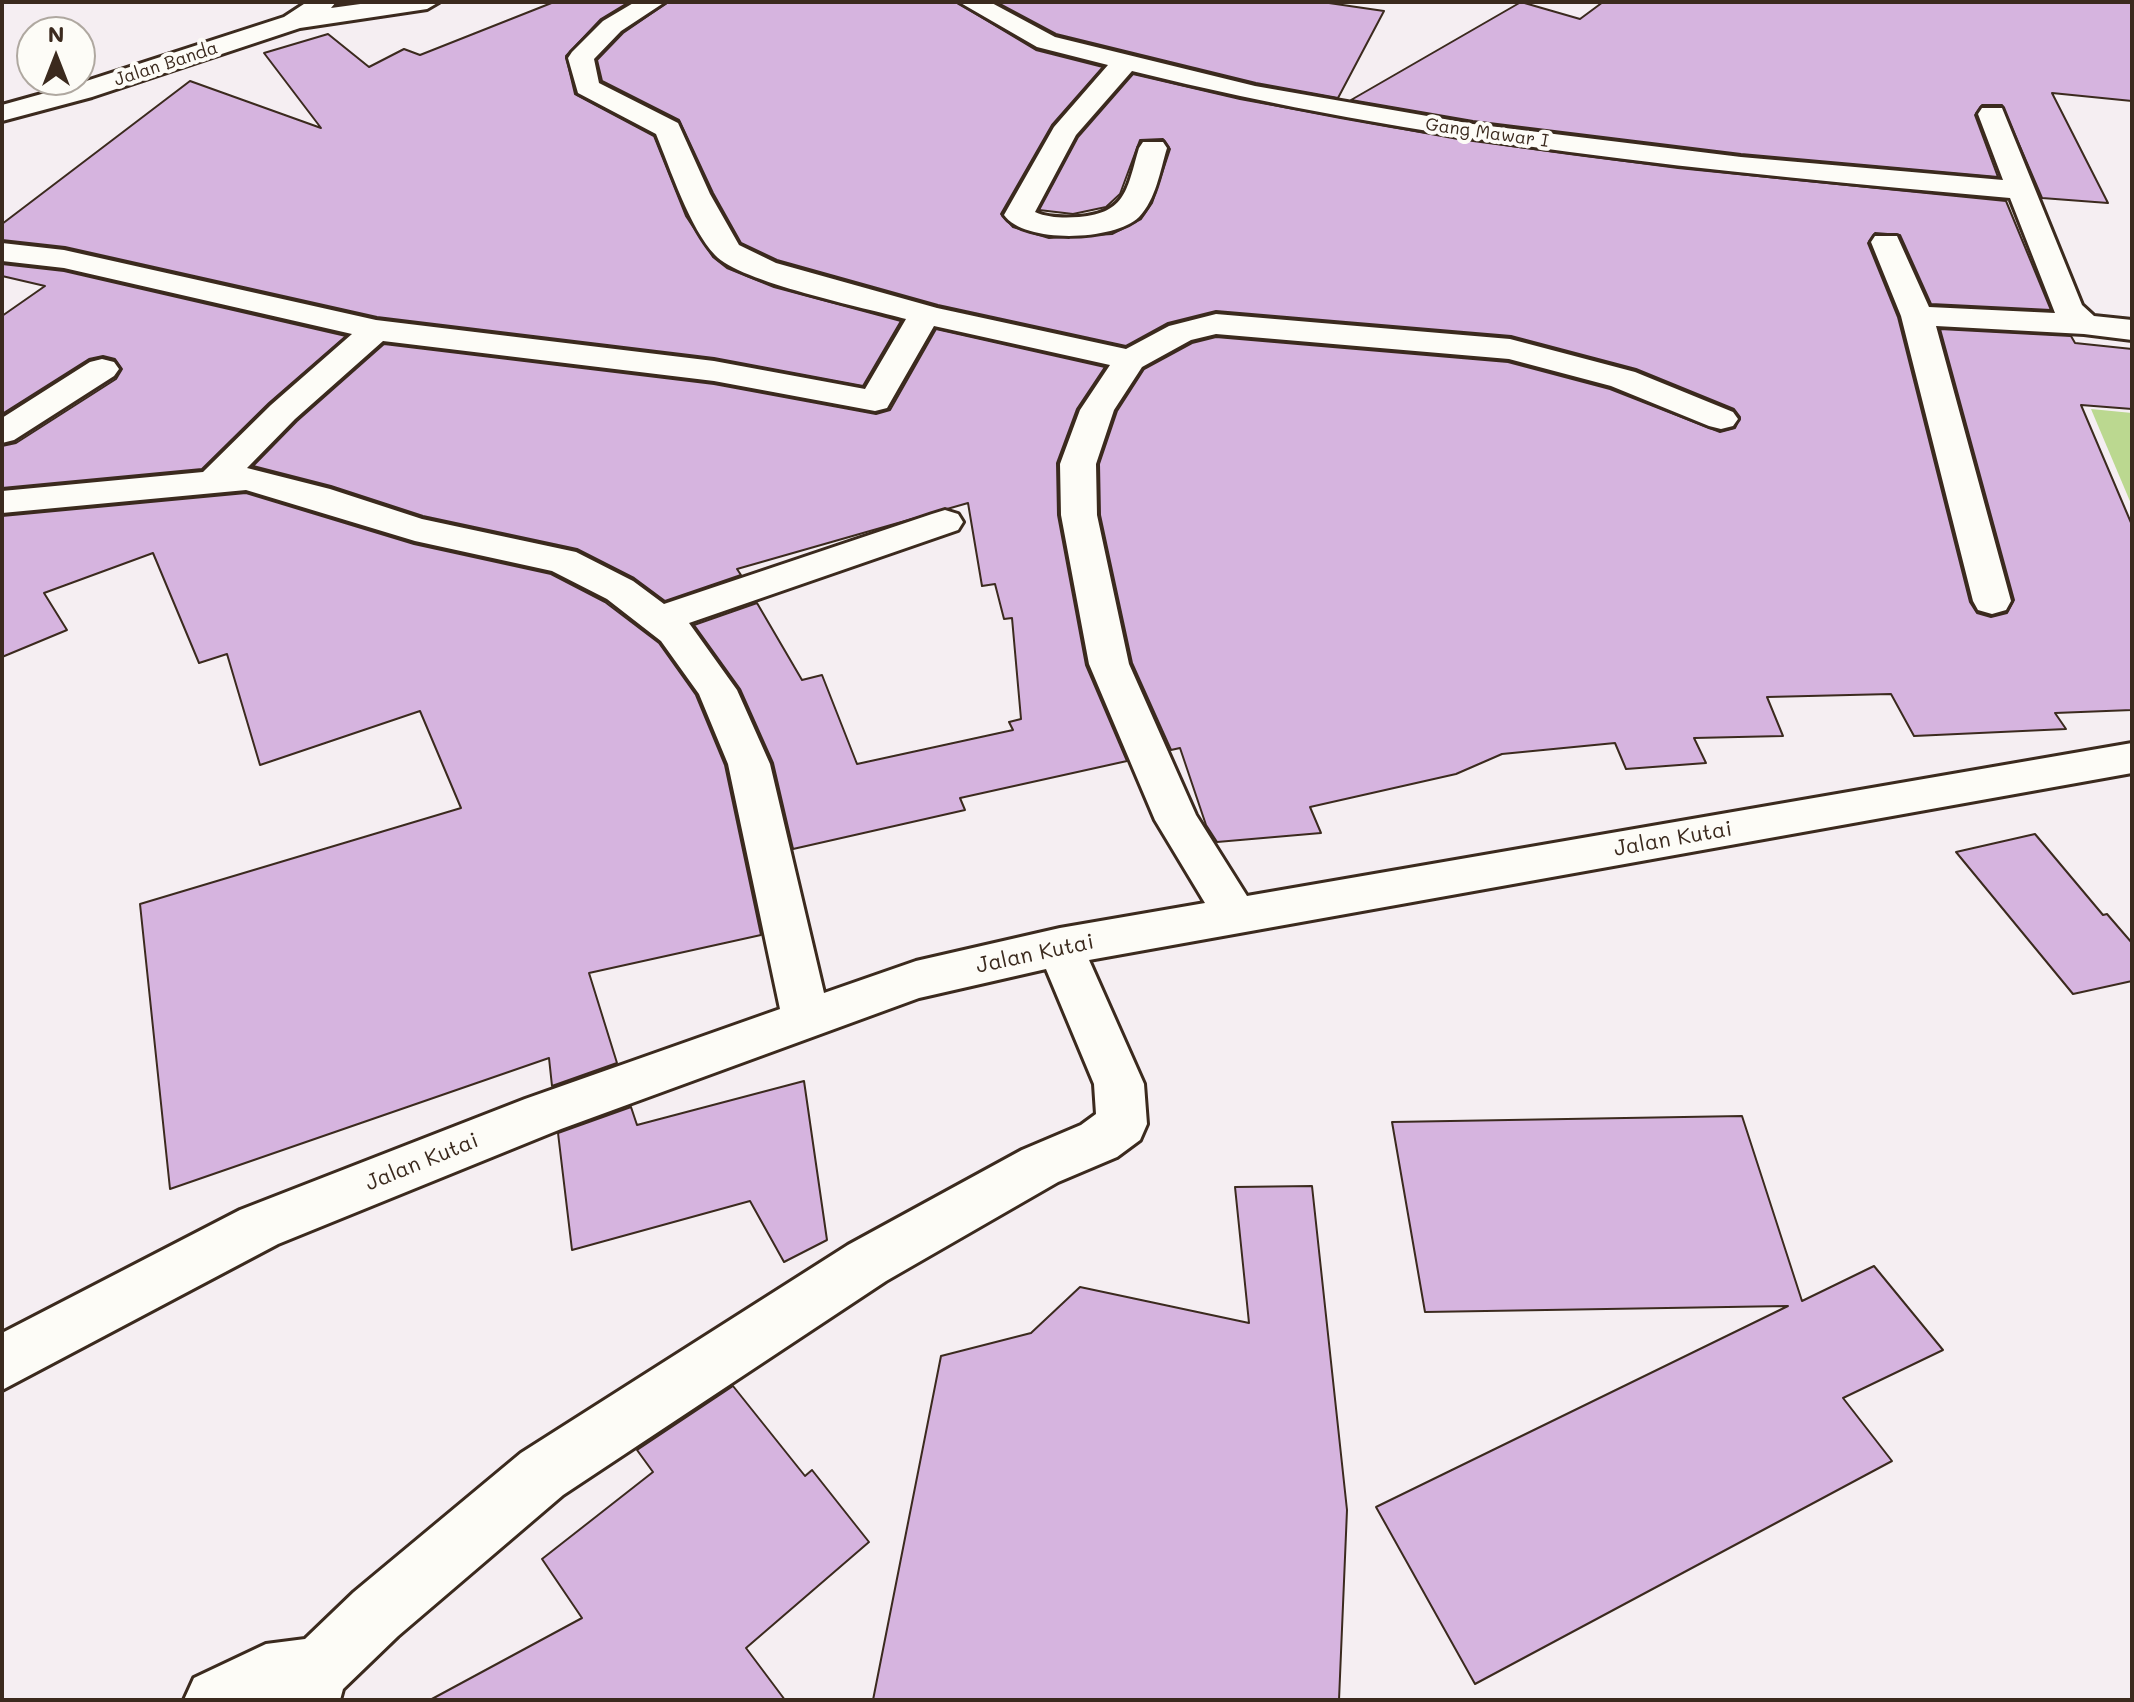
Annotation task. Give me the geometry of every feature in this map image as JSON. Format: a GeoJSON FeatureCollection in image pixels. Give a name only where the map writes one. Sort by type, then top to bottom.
{"type":"FeatureCollection","features":[{"type":"Feature","properties":{"kind":"street","name":"Jalan Banda"},"geometry":{"type":"LineString","coordinates":[[2,113],[83,91],[293,22],[324,2]]}},
{"type":"Feature","properties":{"kind":"street"},"geometry":{"type":"LineString","coordinates":[[293,22],[427,2]]}},
{"type":"Feature","properties":{"kind":"street"},"geometry":{"type":"LineString","coordinates":[[653,2],[612,26],[581,58],[587,87],[668,129],[695,194],[727,251],[765,270],[925,314],[1130,360]]}},
{"type":"Feature","properties":{"kind":"street","name":"Gang Mawar I"},"geometry":{"type":"LineString","coordinates":[[971,2],[1046,42],[1255,94],[1473,132],[1741,166],[2020,190]]}},
{"type":"Feature","properties":{"kind":"street"},"geometry":{"type":"LineString","coordinates":[[1126,62],[1090,95],[1076,114],[1019,215],[1025,222],[1046,225],[1104,224],[1125,214],[1139,195],[1153,148]]}},
{"type":"Feature","properties":{"kind":"street"},"geometry":{"type":"LineString","coordinates":[[1992,114],[2068,309],[2084,324]]}},
{"type":"Feature","properties":{"kind":"street"},"geometry":{"type":"LineString","coordinates":[[1886,242],[1917,316],[1992,601]]}},
{"type":"Feature","properties":{"kind":"street"},"geometry":{"type":"LineString","coordinates":[[2,252],[64,259],[376,330],[714,371],[875,401],[925,314]]}},
{"type":"Feature","properties":{"kind":"street"},"geometry":{"type":"LineString","coordinates":[[1917,316],[2084,324],[2132,330]]}},
{"type":"Feature","properties":{"kind":"street"},"geometry":{"type":"LineString","coordinates":[[1236,916],[1171,807],[1109,664],[1094,596],[1079,515],[1078,464],[1097,410],[1130,360],[1180,333],[1216,324],[1494,348],[1623,379],[1721,419]]}},
{"type":"Feature","properties":{"kind":"street"},"geometry":{"type":"LineString","coordinates":[[215,480],[283,412],[376,330]]}},
{"type":"Feature","properties":{"kind":"street"},"geometry":{"type":"LineString","coordinates":[[2,433],[102,369]]}},
{"type":"Feature","properties":{"kind":"street"},"geometry":{"type":"LineString","coordinates":[[2,502],[106,495],[215,480],[264,482],[415,529],[563,561],[620,590],[675,632],[717,690],[749,764],[806,1019]]}},
{"type":"Feature","properties":{"kind":"street"},"geometry":{"type":"LineString","coordinates":[[659,620],[945,522]]}},
{"type":"Feature","properties":{"kind":"street","name":"Jalan Kutai"},"geometry":{"type":"LineString","coordinates":[[2,1363],[121,1297],[259,1227],[543,1114],[916,980],[1060,947],[2132,758]]}},
{"type":"Feature","properties":{"kind":"street"},"geometry":{"type":"LineString","coordinates":[[216,1700],[266,1675],[314,1684],[376,1614],[542,1474],[867,1263],[1040,1166],[1099,1141],[1122,1124],[1119,1084],[1060,947]]}},
{"type":"Feature","properties":{"kind":"green space"},"geometry":{"type":"Polygon","coordinates":[[[2091,409],[2132,413],[2132,506],[2091,409]]]}},
{"type":"Feature","properties":{"kind":"building"},"geometry":{"type":"Polygon","coordinates":[[[554,2],[629,2],[601,19],[566,56],[575,94],[654,136],[686,216],[713,257],[727,268],[774,287],[901,321],[863,386],[714,358],[377,317],[65,247],[2,240],[2,224],[190,81],[321,128],[264,53],[328,34],[369,67],[404,49],[420,55],[554,2]]]}},
{"type":"Feature","properties":{"kind":"building"},"geometry":{"type":"Polygon","coordinates":[[[668,2],[956,2],[1036,50],[1103,67],[1052,125],[1001,214],[1013,227],[1049,238],[1112,234],[1141,219],[1152,203],[1170,149],[1163,139],[1140,140],[1120,194],[1106,207],[1073,214],[1039,210],[1078,137],[1133,74],[1240,99],[1458,139],[1678,168],[2006,201],[2051,310],[1931,304],[1900,235],[1875,233],[1868,243],[1898,317],[1970,602],[1977,613],[1991,617],[2007,613],[2014,600],[1940,329],[2071,336],[2075,343],[2132,349],[2132,409],[2081,405],[2132,525],[2132,710],[2055,713],[2066,729],[1914,736],[1891,694],[1767,697],[1783,736],[1694,738],[1706,763],[1626,769],[1615,743],[1502,754],[1456,774],[1310,807],[1321,833],[1217,842],[1206,825],[1180,748],[1171,750],[1132,663],[1100,515],[1099,464],[1117,411],[1144,369],[1192,343],[1216,337],[1508,362],[1610,389],[1720,432],[1735,428],[1740,417],[1734,409],[1636,369],[1511,336],[1216,311],[1168,323],[1126,346],[938,305],[777,260],[741,243],[713,193],[679,120],[602,81],[597,60],[623,33],[668,2]]]}},
{"type":"Feature","properties":{"kind":"building"},"geometry":{"type":"Polygon","coordinates":[[[996,2],[1322,2],[1384,11],[1338,98],[1256,83],[1056,34],[996,2]]]}},
{"type":"Feature","properties":{"kind":"building"},"geometry":{"type":"Polygon","coordinates":[[[1521,2],[1580,19],[1603,2],[2132,2],[2132,101],[2052,93],[2108,203],[2042,198],[2002,105],[1982,105],[1975,115],[1998,177],[1741,154],[1473,121],[1351,100],[1521,2]]]}},
{"type":"Feature","properties":{"kind":"building"},"geometry":{"type":"Polygon","coordinates":[[[2,264],[64,271],[346,336],[269,403],[202,469],[2,488],[2,446],[16,443],[116,379],[122,369],[115,359],[103,356],[89,359],[2,414],[2,316],[45,286],[2,276],[2,264]]]}},
{"type":"Feature","properties":{"kind":"building"},"geometry":{"type":"Polygon","coordinates":[[[936,329],[1105,367],[1077,409],[1057,463],[1058,515],[1086,665],[1127,761],[960,798],[965,810],[793,849],[773,763],[740,689],[694,625],[757,603],[802,680],[822,675],[857,764],[1013,730],[1009,722],[1021,719],[1012,618],[1004,619],[995,584],[982,586],[968,503],[737,569],[741,575],[665,601],[634,578],[577,549],[423,516],[331,486],[253,466],[297,421],[384,344],[714,384],[876,414],[890,410],[936,329]]]}},
{"type":"Feature","properties":{"kind":"building"},"geometry":{"type":"Polygon","coordinates":[[[246,493],[414,544],[551,574],[605,602],[659,643],[696,695],[725,765],[761,935],[589,973],[617,1063],[552,1086],[549,1058],[170,1189],[140,904],[461,808],[420,711],[260,765],[227,654],[199,663],[153,553],[44,593],[67,630],[2,657],[2,516],[246,493]]]}},
{"type":"Feature","properties":{"kind":"building"},"geometry":{"type":"Polygon","coordinates":[[[2035,834],[2103,915],[2107,914],[2132,943],[2132,981],[2073,994],[1956,852],[2035,834]]]}},
{"type":"Feature","properties":{"kind":"building"},"geometry":{"type":"Polygon","coordinates":[[[804,1081],[827,1240],[784,1262],[750,1201],[572,1250],[558,1133],[631,1107],[637,1125],[804,1081]]]}},
{"type":"Feature","properties":{"kind":"building"},"geometry":{"type":"Polygon","coordinates":[[[1742,1116],[1802,1301],[1874,1266],[1943,1350],[1843,1398],[1892,1461],[1475,1684],[1376,1507],[1788,1306],[1425,1312],[1392,1122],[1742,1116]]]}},
{"type":"Feature","properties":{"kind":"building"},"geometry":{"type":"Polygon","coordinates":[[[1312,1186],[1347,1510],[1339,1700],[873,1700],[941,1356],[1031,1333],[1080,1287],[1249,1323],[1235,1187],[1312,1186]]]}},
{"type":"Feature","properties":{"kind":"building"},"geometry":{"type":"Polygon","coordinates":[[[733,1386],[805,1476],[812,1470],[869,1542],[746,1648],[785,1700],[430,1700],[582,1618],[542,1559],[653,1472],[637,1450],[733,1386]]]}}]}
